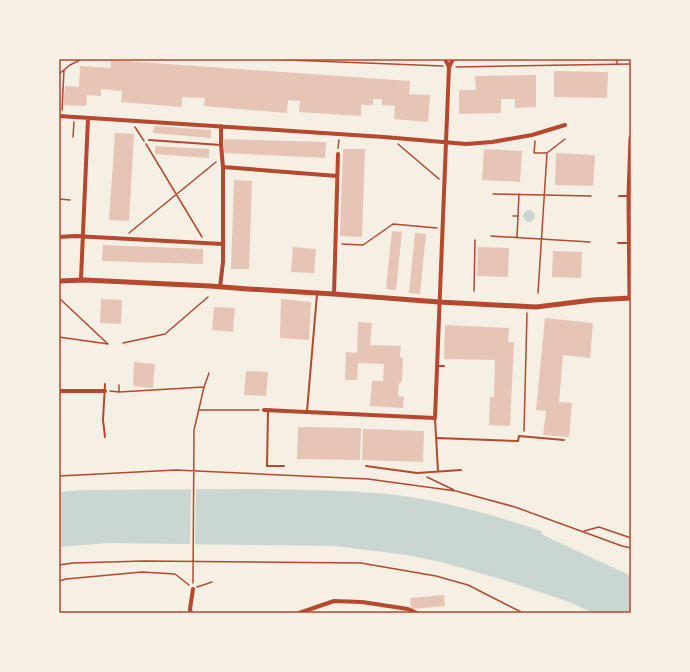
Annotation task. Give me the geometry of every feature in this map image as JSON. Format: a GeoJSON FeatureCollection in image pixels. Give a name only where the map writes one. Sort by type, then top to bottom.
{"type":"FeatureCollection","features":[{"type":"Feature","properties":{"kind":"street"},"geometry":{"type":"LineString","coordinates":[[266,410],[435,418],[447,143],[449,67],[446,59]]}},
{"type":"Feature","properties":{"kind":"street"},"geometry":{"type":"LineString","coordinates":[[449,67],[453,59]]}},
{"type":"Feature","properties":{"kind":"street"},"geometry":{"type":"LineString","coordinates":[[60,116],[340,134],[466,144],[492,142],[535,135],[565,125]]}},
{"type":"Feature","properties":{"kind":"street"},"geometry":{"type":"LineString","coordinates":[[81,280],[88,118]]}},
{"type":"Feature","properties":{"kind":"street"},"geometry":{"type":"LineString","coordinates":[[220,287],[223,262],[223,168],[221,126]]}},
{"type":"Feature","properties":{"kind":"street"},"geometry":{"type":"LineString","coordinates":[[59,281],[81,280],[220,287],[528,307],[593,300],[630,298],[629,196],[631,138]]}},
{"type":"Feature","properties":{"kind":"street"},"geometry":{"type":"LineString","coordinates":[[334,294],[338,154]]}},
{"type":"Feature","properties":{"kind":"street"},"geometry":{"type":"LineString","coordinates":[[223,168],[337,176]]}},
{"type":"Feature","properties":{"kind":"street"},"geometry":{"type":"LineString","coordinates":[[59,237],[222,244]]}},
{"type":"Feature","properties":{"kind":"street"},"geometry":{"type":"LineString","coordinates":[[59,391],[105,391]]}},
{"type":"Feature","properties":{"kind":"street"},"geometry":{"type":"LineString","coordinates":[[191,613],[190,609],[193,588]]}},
{"type":"Feature","properties":{"kind":"street"},"geometry":{"type":"LineString","coordinates":[[299,613],[308,612],[334,601],[369,603],[408,609],[417,613]]}},
{"type":"Feature","properties":{"kind":"lane"},"geometry":{"type":"LineString","coordinates":[[149,140],[221,145]]}},
{"type":"Feature","properties":{"kind":"lane"},"geometry":{"type":"LineString","coordinates":[[619,196],[629,196]]}},
{"type":"Feature","properties":{"kind":"lane"},"geometry":{"type":"LineString","coordinates":[[618,243],[629,243]]}},
{"type":"Feature","properties":{"kind":"lane"},"geometry":{"type":"LineString","coordinates":[[307,412],[317,293]]}},
{"type":"Feature","properties":{"kind":"lane"},"geometry":{"type":"LineString","coordinates":[[437,366],[444,366]]}},
{"type":"Feature","properties":{"kind":"lane"},"geometry":{"type":"LineString","coordinates":[[105,384],[103,420],[105,437]]}},
{"type":"Feature","properties":{"kind":"lane"},"geometry":{"type":"LineString","coordinates":[[266,410],[267,466],[284,466]]}},
{"type":"Feature","properties":{"kind":"lane"},"geometry":{"type":"LineString","coordinates":[[435,418],[438,471]]}},
{"type":"Feature","properties":{"kind":"lane"},"geometry":{"type":"LineString","coordinates":[[437,438],[518,441],[519,436],[564,440]]}},
{"type":"Feature","properties":{"kind":"lane"},"geometry":{"type":"LineString","coordinates":[[366,466],[417,473],[461,470]]}},
{"type":"Feature","properties":{"kind":"path"},"geometry":{"type":"LineString","coordinates":[[59,74],[70,65],[82,59]]}},
{"type":"Feature","properties":{"kind":"path"},"geometry":{"type":"LineString","coordinates":[[263,59],[449,67],[631,64]]}},
{"type":"Feature","properties":{"kind":"path"},"geometry":{"type":"LineString","coordinates":[[617,59],[617,64]]}},
{"type":"Feature","properties":{"kind":"path"},"geometry":{"type":"LineString","coordinates":[[60,116],[64,70]]}},
{"type":"Feature","properties":{"kind":"path"},"geometry":{"type":"LineString","coordinates":[[73,137],[74,117]]}},
{"type":"Feature","properties":{"kind":"path"},"geometry":{"type":"LineString","coordinates":[[131,120],[206,244]]}},
{"type":"Feature","properties":{"kind":"path"},"geometry":{"type":"LineString","coordinates":[[338,154],[340,134]]}},
{"type":"Feature","properties":{"kind":"path"},"geometry":{"type":"LineString","coordinates":[[535,135],[534,153],[547,154],[565,139]]}},
{"type":"Feature","properties":{"kind":"path"},"geometry":{"type":"LineString","coordinates":[[391,138],[445,185]]}},
{"type":"Feature","properties":{"kind":"path"},"geometry":{"type":"LineString","coordinates":[[538,293],[547,154]]}},
{"type":"Feature","properties":{"kind":"path"},"geometry":{"type":"LineString","coordinates":[[122,239],[222,157]]}},
{"type":"Feature","properties":{"kind":"path"},"geometry":{"type":"LineString","coordinates":[[493,194],[591,196]]}},
{"type":"Feature","properties":{"kind":"path"},"geometry":{"type":"LineString","coordinates":[[517,237],[519,194]]}},
{"type":"Feature","properties":{"kind":"path"},"geometry":{"type":"LineString","coordinates":[[59,199],[70,200]]}},
{"type":"Feature","properties":{"kind":"path"},"geometry":{"type":"LineString","coordinates":[[513,216],[518,216]]}},
{"type":"Feature","properties":{"kind":"path"},"geometry":{"type":"LineString","coordinates":[[335,244],[363,245],[393,224],[443,229]]}},
{"type":"Feature","properties":{"kind":"path"},"geometry":{"type":"LineString","coordinates":[[492,236],[590,242]]}},
{"type":"Feature","properties":{"kind":"path"},"geometry":{"type":"LineString","coordinates":[[474,291],[475,240]]}},
{"type":"Feature","properties":{"kind":"path"},"geometry":{"type":"LineString","coordinates":[[123,343],[166,334],[208,296]]}},
{"type":"Feature","properties":{"kind":"path"},"geometry":{"type":"LineString","coordinates":[[59,298],[108,344],[59,337]]}},
{"type":"Feature","properties":{"kind":"path"},"geometry":{"type":"LineString","coordinates":[[524,437],[528,307]]}},
{"type":"Feature","properties":{"kind":"path"},"geometry":{"type":"LineString","coordinates":[[193,588],[194,430],[204,387],[209,373]]}},
{"type":"Feature","properties":{"kind":"path"},"geometry":{"type":"LineString","coordinates":[[119,385],[119,392]]}},
{"type":"Feature","properties":{"kind":"path"},"geometry":{"type":"LineString","coordinates":[[105,391],[119,392],[204,387]]}},
{"type":"Feature","properties":{"kind":"path"},"geometry":{"type":"LineString","coordinates":[[199,410],[266,410]]}},
{"type":"Feature","properties":{"kind":"path"},"geometry":{"type":"LineString","coordinates":[[59,476],[176,470],[368,479],[456,491],[515,507],[631,548]]}},
{"type":"Feature","properties":{"kind":"path"},"geometry":{"type":"LineString","coordinates":[[417,473],[456,491]]}},
{"type":"Feature","properties":{"kind":"path"},"geometry":{"type":"LineString","coordinates":[[584,531],[599,527],[631,538]]}},
{"type":"Feature","properties":{"kind":"path"},"geometry":{"type":"LineString","coordinates":[[59,565],[73,563],[144,561],[361,563],[436,576],[468,586],[523,613]]}},
{"type":"Feature","properties":{"kind":"path"},"geometry":{"type":"LineString","coordinates":[[59,581],[66,579],[142,572],[175,574],[193,588]]}},
{"type":"Feature","properties":{"kind":"path"},"geometry":{"type":"LineString","coordinates":[[193,588],[212,582]]}},
{"type":"Feature","properties":{"kind":"shaded area"},"geometry":{"type":"Polygon","coordinates":[[[527,210],[531,210],[535,216],[531,222],[527,222],[523,218],[523,214],[527,210]]]}},
{"type":"Feature","properties":{"kind":"shaded area"},"geometry":{"type":"Polygon","coordinates":[[[83,490],[324,490],[388,494],[465,508],[541,531],[543,535],[631,576],[631,613],[593,613],[569,602],[507,581],[445,563],[407,555],[335,546],[108,543],[59,547],[59,492],[83,490]]]}},
{"type":"Feature","properties":{"kind":"pier"},"geometry":{"type":"Polygon","coordinates":[[[191,488],[196,488],[195,546],[190,546],[191,488]]]}},
{"type":"Feature","properties":{"kind":"building"},"geometry":{"type":"Polygon","coordinates":[[[111,60],[410,81],[409,94],[430,95],[428,122],[394,119],[395,106],[382,105],[382,99],[373,99],[373,105],[361,105],[361,116],[299,112],[300,101],[288,100],[287,113],[204,106],[205,98],[182,97],[182,107],[121,102],[122,91],[101,89],[101,96],[87,95],[86,106],[63,105],[65,86],[79,87],[80,66],[111,68],[111,60]]]}},
{"type":"Feature","properties":{"kind":"building"},"geometry":{"type":"Polygon","coordinates":[[[554,71],[608,72],[607,98],[554,97],[554,71]]]}},
{"type":"Feature","properties":{"kind":"building"},"geometry":{"type":"Polygon","coordinates":[[[536,75],[536,107],[515,108],[515,99],[501,99],[501,113],[459,114],[459,90],[476,90],[475,76],[536,75]]]}},
{"type":"Feature","properties":{"kind":"building"},"geometry":{"type":"Polygon","coordinates":[[[154,126],[211,130],[211,138],[153,133],[154,126]]]}},
{"type":"Feature","properties":{"kind":"building"},"geometry":{"type":"Polygon","coordinates":[[[115,133],[134,134],[129,221],[109,220],[115,133]]]}},
{"type":"Feature","properties":{"kind":"building"},"geometry":{"type":"Polygon","coordinates":[[[224,139],[326,142],[325,158],[223,153],[224,139]]]}},
{"type":"Feature","properties":{"kind":"building"},"geometry":{"type":"Polygon","coordinates":[[[155,146],[209,149],[209,158],[155,154],[155,146]]]}},
{"type":"Feature","properties":{"kind":"building"},"geometry":{"type":"Polygon","coordinates":[[[343,149],[365,149],[362,237],[340,236],[343,149]]]}},
{"type":"Feature","properties":{"kind":"building"},"geometry":{"type":"Polygon","coordinates":[[[484,149],[522,151],[520,182],[482,180],[484,149]]]}},
{"type":"Feature","properties":{"kind":"building"},"geometry":{"type":"Polygon","coordinates":[[[556,153],[595,155],[593,186],[555,185],[556,153]]]}},
{"type":"Feature","properties":{"kind":"building"},"geometry":{"type":"Polygon","coordinates":[[[234,180],[252,181],[249,269],[231,269],[234,180]]]}},
{"type":"Feature","properties":{"kind":"building"},"geometry":{"type":"Polygon","coordinates":[[[392,231],[402,232],[396,290],[386,289],[392,231]]]}},
{"type":"Feature","properties":{"kind":"building"},"geometry":{"type":"Polygon","coordinates":[[[415,233],[426,234],[420,294],[409,293],[415,233]]]}},
{"type":"Feature","properties":{"kind":"building"},"geometry":{"type":"Polygon","coordinates":[[[103,245],[203,249],[203,264],[102,261],[103,245]]]}},
{"type":"Feature","properties":{"kind":"building"},"geometry":{"type":"Polygon","coordinates":[[[293,247],[316,249],[314,273],[291,272],[293,247]]]}},
{"type":"Feature","properties":{"kind":"building"},"geometry":{"type":"Polygon","coordinates":[[[478,247],[509,248],[508,277],[477,276],[478,247]]]}},
{"type":"Feature","properties":{"kind":"building"},"geometry":{"type":"Polygon","coordinates":[[[553,251],[582,252],[581,278],[552,277],[553,251]]]}},
{"type":"Feature","properties":{"kind":"building"},"geometry":{"type":"Polygon","coordinates":[[[101,299],[122,300],[121,324],[100,323],[101,299]]]}},
{"type":"Feature","properties":{"kind":"building"},"geometry":{"type":"Polygon","coordinates":[[[281,299],[311,302],[309,340],[280,338],[281,299]]]}},
{"type":"Feature","properties":{"kind":"building"},"geometry":{"type":"Polygon","coordinates":[[[214,307],[235,308],[233,332],[212,330],[214,307]]]}},
{"type":"Feature","properties":{"kind":"building"},"geometry":{"type":"Polygon","coordinates":[[[545,318],[593,323],[590,358],[563,355],[559,402],[572,403],[569,437],[543,435],[546,411],[536,410],[545,318]]]}},
{"type":"Feature","properties":{"kind":"building"},"geometry":{"type":"Polygon","coordinates":[[[358,322],[372,323],[370,345],[401,346],[400,357],[403,358],[402,382],[399,383],[398,396],[404,397],[403,408],[370,406],[372,381],[383,381],[384,364],[358,363],[357,380],[345,380],[346,352],[357,353],[358,322]]]}},
{"type":"Feature","properties":{"kind":"building"},"geometry":{"type":"Polygon","coordinates":[[[445,325],[509,328],[508,342],[514,342],[510,426],[489,425],[490,397],[494,397],[495,360],[444,359],[445,325]]]}},
{"type":"Feature","properties":{"kind":"building"},"geometry":{"type":"Polygon","coordinates":[[[134,362],[155,364],[153,388],[133,386],[134,362]]]}},
{"type":"Feature","properties":{"kind":"building"},"geometry":{"type":"Polygon","coordinates":[[[246,371],[268,372],[266,396],[244,395],[246,371]]]}},
{"type":"Feature","properties":{"kind":"building"},"geometry":{"type":"Polygon","coordinates":[[[298,427],[361,428],[360,460],[297,459],[298,427]]]}},
{"type":"Feature","properties":{"kind":"building"},"geometry":{"type":"Polygon","coordinates":[[[363,429],[424,431],[423,462],[362,460],[363,429]]]}},
{"type":"Feature","properties":{"kind":"building"},"geometry":{"type":"Polygon","coordinates":[[[444,595],[445,606],[411,609],[410,598],[444,595]]]}}]}
